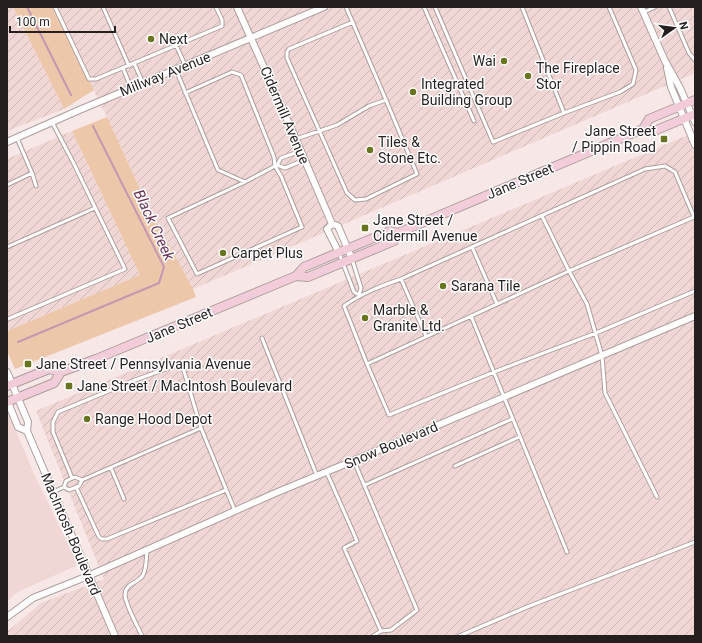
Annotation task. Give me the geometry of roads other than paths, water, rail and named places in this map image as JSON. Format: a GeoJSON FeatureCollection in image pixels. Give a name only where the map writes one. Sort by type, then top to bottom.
{"type":"FeatureCollection","features":[{"type":"Feature","properties":{"kind":"main road","name":"Jane Street"},"geometry":{"type":"LineString","coordinates":[[644,129],[649,119],[691,101]]}},
{"type":"Feature","properties":{"kind":"main road","name":"Jane Street"},"geometry":{"type":"LineString","coordinates":[[10,385],[49,369],[61,372],[96,359],[296,276],[304,267],[390,231],[398,233],[644,129],[654,131],[684,118],[694,117]]}},
{"type":"Feature","properties":{"kind":"main road","name":"Jane Street"},"geometry":{"type":"LineString","coordinates":[[296,276],[308,277],[352,259],[394,241],[398,233]]}},
{"type":"Feature","properties":{"kind":"main road","name":"Jane Street"},"geometry":{"type":"LineString","coordinates":[[7,401],[54,383],[61,372]]}},
{"type":"Feature","properties":{"kind":"street","name":"Cidermill Avenue"},"geometry":{"type":"LineString","coordinates":[[237,7],[332,224],[338,226],[352,259]]}},
{"type":"Feature","properties":{"kind":"street","name":"Millway Avenue"},"geometry":{"type":"LineString","coordinates":[[7,142],[324,7]]}},
{"type":"Feature","properties":{"kind":"street"},"geometry":{"type":"LineString","coordinates":[[642,10],[665,61],[691,101],[694,117]]}},
{"type":"Feature","properties":{"kind":"street"},"geometry":{"type":"LineString","coordinates":[[665,61],[671,87],[695,145]]}},
{"type":"Feature","properties":{"kind":"street","name":"Cidermill Avenue"},"geometry":{"type":"LineString","coordinates":[[332,224],[327,229],[339,253]]}},
{"type":"Feature","properties":{"kind":"street","name":"Snow Boulevard"},"geometry":{"type":"LineString","coordinates":[[7,617],[33,598],[88,576],[235,511],[695,316]]}},
{"type":"Feature","properties":{"kind":"street","name":"MacIntosh Boulevard"},"geometry":{"type":"LineString","coordinates":[[7,372],[10,385],[18,398],[28,422],[27,431],[115,636]]}},
{"type":"Feature","properties":{"kind":"street","name":"MacIntosh Boulevard"},"geometry":{"type":"LineString","coordinates":[[7,401],[18,427],[27,431]]}},
{"type":"Feature","properties":{"kind":"lane"},"geometry":{"type":"LineString","coordinates":[[55,7],[89,79],[96,80],[222,26],[222,20],[216,7]]}},
{"type":"Feature","properties":{"kind":"lane"},"geometry":{"type":"LineString","coordinates":[[103,7],[129,66]]}},
{"type":"Feature","properties":{"kind":"lane"},"geometry":{"type":"LineString","coordinates":[[346,7],[353,22],[417,174],[366,199],[355,200],[347,194],[286,58],[289,49],[353,22]]}},
{"type":"Feature","properties":{"kind":"lane"},"geometry":{"type":"LineString","coordinates":[[424,7],[474,121]]}},
{"type":"Feature","properties":{"kind":"lane"},"geometry":{"type":"LineString","coordinates":[[435,7],[494,142],[620,92],[633,84],[636,70],[609,7]]}},
{"type":"Feature","properties":{"kind":"lane"},"geometry":{"type":"LineString","coordinates":[[522,7],[564,113]]}},
{"type":"Feature","properties":{"kind":"lane"},"geometry":{"type":"LineString","coordinates":[[642,10],[655,7]]}},
{"type":"Feature","properties":{"kind":"lane"},"geometry":{"type":"LineString","coordinates":[[669,7],[689,53],[695,60]]}},
{"type":"Feature","properties":{"kind":"lane"},"geometry":{"type":"LineString","coordinates":[[176,45],[185,66]]}},
{"type":"Feature","properties":{"kind":"lane"},"geometry":{"type":"LineString","coordinates":[[134,63],[143,83]]}},
{"type":"Feature","properties":{"kind":"lane"},"geometry":{"type":"LineString","coordinates":[[123,68],[132,88]]}},
{"type":"Feature","properties":{"kind":"lane"},"geometry":{"type":"LineString","coordinates":[[176,70],[218,170],[245,182]]}},
{"type":"Feature","properties":{"kind":"lane"},"geometry":{"type":"LineString","coordinates":[[186,92],[232,72],[241,75],[274,157],[276,166],[302,227],[197,274],[168,218],[276,166],[281,158],[301,151]]}},
{"type":"Feature","properties":{"kind":"lane"},"geometry":{"type":"LineString","coordinates":[[296,139],[337,125],[369,106],[386,100]]}},
{"type":"Feature","properties":{"kind":"lane"},"geometry":{"type":"LineString","coordinates":[[7,318],[8,319],[125,269],[52,122]]}},
{"type":"Feature","properties":{"kind":"lane"},"geometry":{"type":"LineString","coordinates":[[17,138],[36,186]]}},
{"type":"Feature","properties":{"kind":"lane"},"geometry":{"type":"LineString","coordinates":[[276,166],[285,168],[304,160]]}},
{"type":"Feature","properties":{"kind":"lane"},"geometry":{"type":"LineString","coordinates":[[367,364],[569,271],[695,217],[675,172],[666,166],[645,169],[401,279],[359,296],[344,306],[367,364],[389,415],[494,372],[596,333],[695,291]]}},
{"type":"Feature","properties":{"kind":"lane"},"geometry":{"type":"LineString","coordinates":[[7,185],[32,173]]}},
{"type":"Feature","properties":{"kind":"lane"},"geometry":{"type":"LineString","coordinates":[[7,247],[95,208]]}},
{"type":"Feature","properties":{"kind":"lane"},"geometry":{"type":"LineString","coordinates":[[542,216],[587,304],[602,356],[605,394],[658,497]]}},
{"type":"Feature","properties":{"kind":"lane"},"geometry":{"type":"LineString","coordinates":[[472,247],[497,304]]}},
{"type":"Feature","properties":{"kind":"lane"},"geometry":{"type":"LineString","coordinates":[[339,253],[354,292],[359,296]]}},
{"type":"Feature","properties":{"kind":"lane"},"geometry":{"type":"LineString","coordinates":[[352,259],[361,288],[359,296]]}},
{"type":"Feature","properties":{"kind":"lane"},"geometry":{"type":"LineString","coordinates":[[401,279],[426,336]]}},
{"type":"Feature","properties":{"kind":"lane"},"geometry":{"type":"LineString","coordinates":[[470,316],[567,552]]}},
{"type":"Feature","properties":{"kind":"lane"},"geometry":{"type":"LineString","coordinates":[[262,338],[318,477]]}},
{"type":"Feature","properties":{"kind":"lane"},"geometry":{"type":"LineString","coordinates":[[72,478],[52,428],[58,412],[134,380],[174,366],[180,366],[184,371],[201,428],[235,511]]}},
{"type":"Feature","properties":{"kind":"lane"},"geometry":{"type":"LineString","coordinates":[[364,485],[512,419]]}},
{"type":"Feature","properties":{"kind":"lane"},"geometry":{"type":"LineString","coordinates":[[53,492],[64,488],[69,490],[79,486],[82,480],[201,428]]}},
{"type":"Feature","properties":{"kind":"lane"},"geometry":{"type":"LineString","coordinates":[[455,466],[519,437]]}},
{"type":"Feature","properties":{"kind":"lane"},"geometry":{"type":"LineString","coordinates":[[354,461],[417,610],[390,630],[381,631],[373,636]]}},
{"type":"Feature","properties":{"kind":"lane"},"geometry":{"type":"LineString","coordinates":[[111,468],[124,499]]}},
{"type":"Feature","properties":{"kind":"lane"},"geometry":{"type":"LineString","coordinates":[[327,473],[357,541],[344,548],[381,631]]}},
{"type":"Feature","properties":{"kind":"lane"},"geometry":{"type":"LineString","coordinates":[[64,488],[66,481],[72,478],[75,477],[82,480]]}},
{"type":"Feature","properties":{"kind":"lane"},"geometry":{"type":"LineString","coordinates":[[76,487],[99,537],[102,539],[107,539],[226,490]]}},
{"type":"Feature","properties":{"kind":"lane"},"geometry":{"type":"LineString","coordinates":[[459,636],[695,542]]}},
{"type":"Feature","properties":{"kind":"lane"},"geometry":{"type":"LineString","coordinates":[[142,636],[125,595],[127,587],[143,576],[146,565],[147,550]]}},
{"type":"Feature","properties":{"kind":"waterway","name":"Black Creek"},"geometry":{"type":"LineString","coordinates":[[27,7],[71,95]]}},
{"type":"Feature","properties":{"kind":"waterway","name":"Black Creek"},"geometry":{"type":"LineString","coordinates":[[18,342],[159,283],[164,267],[93,126]]}},
{"type":"Feature","properties":{"kind":"place","name":"Next"},"geometry":{"type":"Point","coordinates":[151,39]}},
{"type":"Feature","properties":{"kind":"place","name":"Wai"},"geometry":{"type":"Point","coordinates":[504,61]}},
{"type":"Feature","properties":{"kind":"place","name":"The Fireplace Stor"},"geometry":{"type":"Point","coordinates":[528,76]}},
{"type":"Feature","properties":{"kind":"place","name":"Integrated Building Group"},"geometry":{"type":"Point","coordinates":[413,92]}},
{"type":"Feature","properties":{"kind":"place","name":"Jane Street / Pippin Road"},"geometry":{"type":"Point","coordinates":[664,139]}},
{"type":"Feature","properties":{"kind":"place","name":"Tiles & Stone Etc."},"geometry":{"type":"Point","coordinates":[370,150]}},
{"type":"Feature","properties":{"kind":"place","name":"Jane Street / Cidermill Avenue"},"geometry":{"type":"Point","coordinates":[365,228]}},
{"type":"Feature","properties":{"kind":"place","name":"Carpet Plus"},"geometry":{"type":"Point","coordinates":[223,253]}},
{"type":"Feature","properties":{"kind":"place","name":"Sarana Tile"},"geometry":{"type":"Point","coordinates":[443,286]}},
{"type":"Feature","properties":{"kind":"place","name":"Marble & Granite Ltd."},"geometry":{"type":"Point","coordinates":[365,318]}},
{"type":"Feature","properties":{"kind":"place","name":"Jane Street / Pennsylvania Avenue"},"geometry":{"type":"Point","coordinates":[28,364]}},
{"type":"Feature","properties":{"kind":"place","name":"Jane Street / MacIntosh Boulevard"},"geometry":{"type":"Point","coordinates":[69,386]}},
{"type":"Feature","properties":{"kind":"place","name":"Range Hood Depot"},"geometry":{"type":"Point","coordinates":[87,419]}}]}
